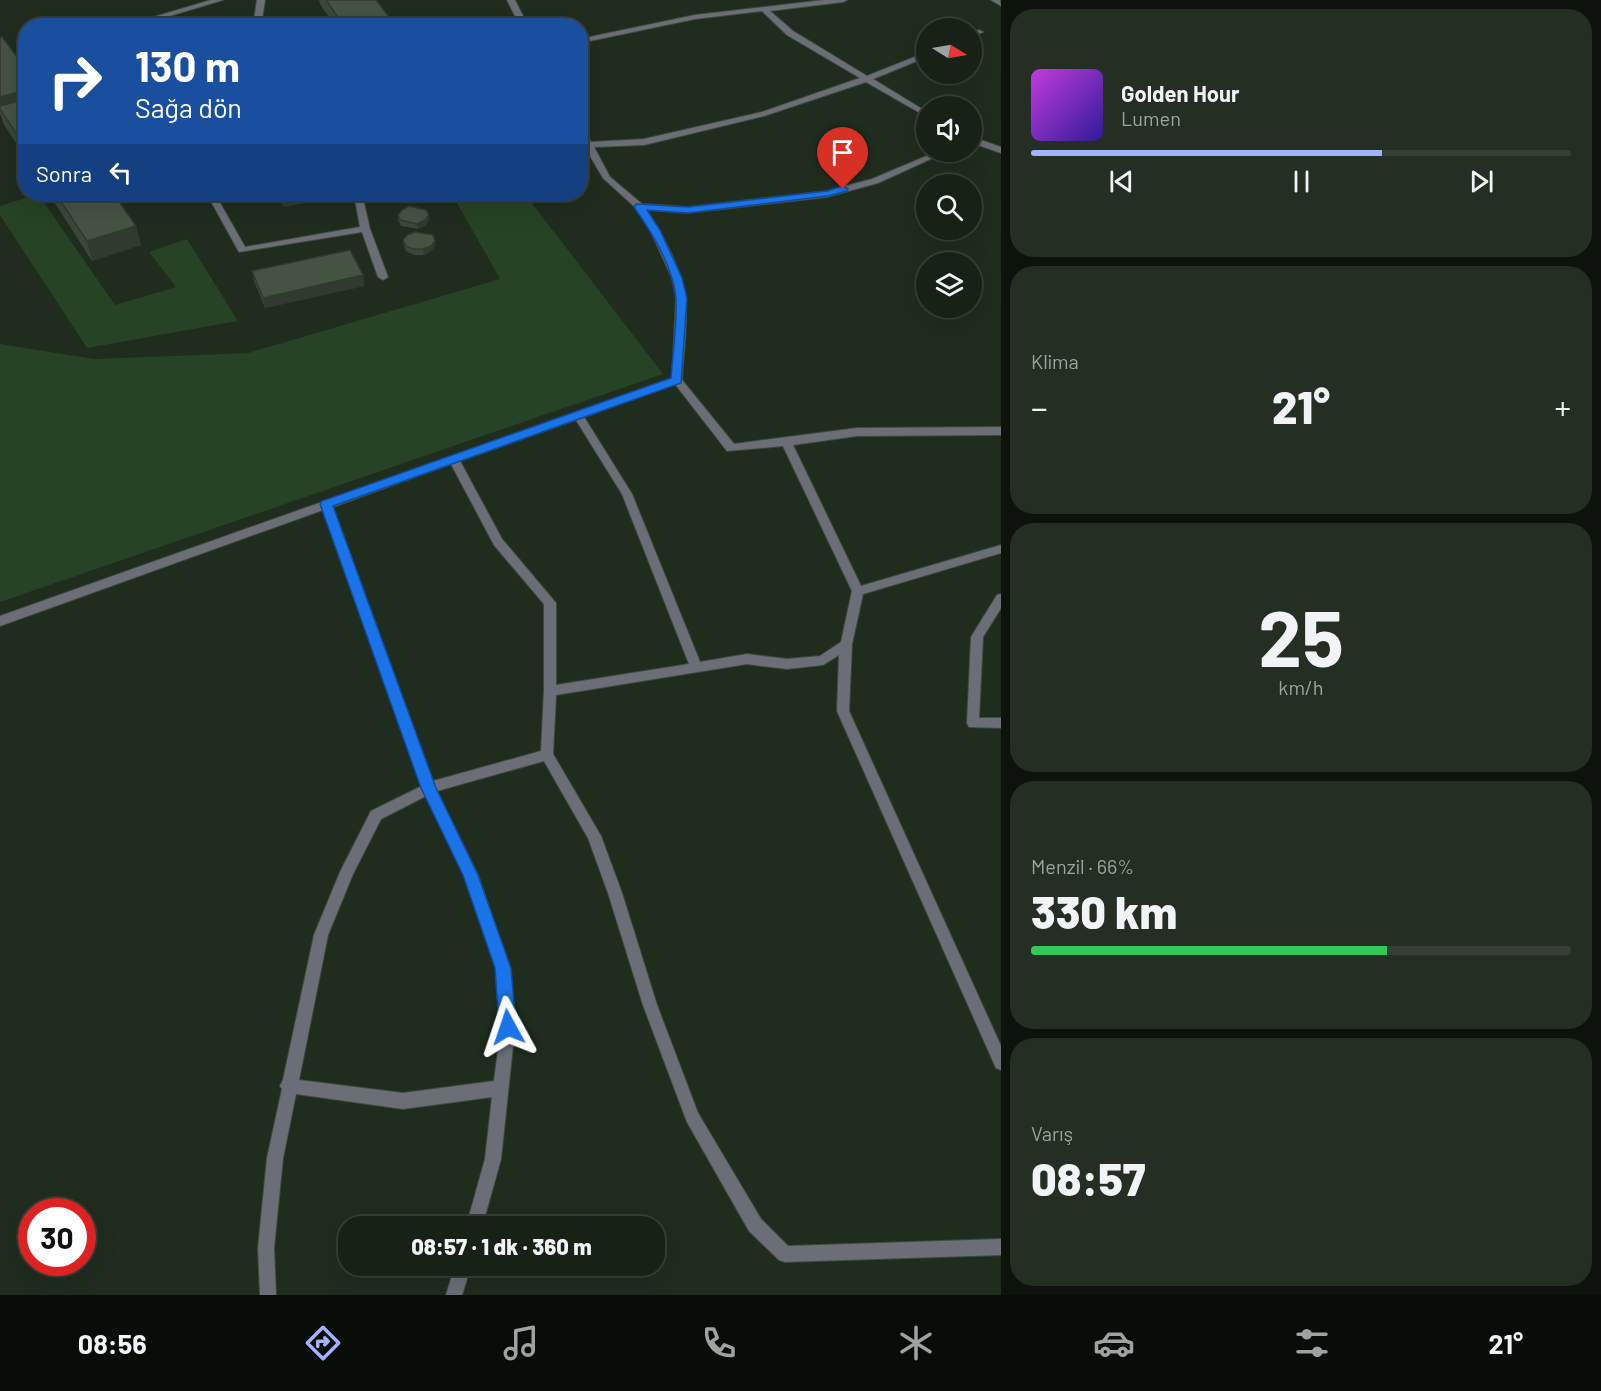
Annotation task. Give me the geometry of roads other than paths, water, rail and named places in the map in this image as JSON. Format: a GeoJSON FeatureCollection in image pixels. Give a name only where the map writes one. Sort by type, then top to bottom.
{"type":"FeatureCollection","features":[{"type":"Feature","properties":{"kind":"street"},"geometry":{"type":"LineString","coordinates":[[155,18],[219,0]]}},
{"type":"Feature","properties":{"kind":"street"},"geometry":{"type":"LineString","coordinates":[[258,18],[261,0]]}},
{"type":"Feature","properties":{"kind":"street"},"geometry":{"type":"LineString","coordinates":[[511,0],[520,18]]}},
{"type":"Feature","properties":{"kind":"street"},"geometry":{"type":"LineString","coordinates":[[588,39],[695,16],[843,0]]}},
{"type":"Feature","properties":{"kind":"street"},"geometry":{"type":"LineString","coordinates":[[995,0],[1001,4]]}},
{"type":"Feature","properties":{"kind":"street"},"geometry":{"type":"LineString","coordinates":[[764,9],[790,33],[916,109]]}},
{"type":"Feature","properties":{"kind":"street"},"geometry":{"type":"LineString","coordinates":[[916,59],[866,80],[765,114],[644,142],[588,145],[607,178],[639,207],[655,230],[677,278],[681,298],[677,380],[731,448],[857,432],[1001,431]]}},
{"type":"Feature","properties":{"kind":"street"},"geometry":{"type":"LineString","coordinates":[[982,143],[1001,150]]}},
{"type":"Feature","properties":{"kind":"street"},"geometry":{"type":"LineString","coordinates":[[639,207],[688,210],[828,194],[875,181],[919,162]]}},
{"type":"Feature","properties":{"kind":"street"},"geometry":{"type":"LineString","coordinates":[[215,201],[242,250],[365,229]]}},
{"type":"Feature","properties":{"kind":"street"},"geometry":{"type":"LineString","coordinates":[[359,201],[365,229],[383,277]]}},
{"type":"Feature","properties":{"kind":"street"},"geometry":{"type":"LineString","coordinates":[[0,621],[677,380]]}},
{"type":"Feature","properties":{"kind":"street"},"geometry":{"type":"LineString","coordinates":[[578,415],[627,494],[696,667]]}},
{"type":"Feature","properties":{"kind":"street"},"geometry":{"type":"LineString","coordinates":[[786,442],[858,591],[846,644],[843,711],[1001,1063]]}},
{"type":"Feature","properties":{"kind":"street"},"geometry":{"type":"LineString","coordinates":[[454,459],[498,542],[550,603],[547,755],[594,836],[615,892],[650,1005],[692,1117],[755,1225],[785,1254],[1001,1247]]}},
{"type":"Feature","properties":{"kind":"street"},"geometry":{"type":"LineString","coordinates":[[326,504],[429,788],[471,875],[503,968],[508,1027],[493,1159],[477,1216]]}},
{"type":"Feature","properties":{"kind":"street"},"geometry":{"type":"LineString","coordinates":[[858,591],[1001,549]]}},
{"type":"Feature","properties":{"kind":"street"},"geometry":{"type":"LineString","coordinates":[[1001,598],[977,638],[974,723],[1001,723]]}},
{"type":"Feature","properties":{"kind":"street"},"geometry":{"type":"LineString","coordinates":[[550,691],[747,659],[787,664],[823,660],[846,644]]}},
{"type":"Feature","properties":{"kind":"street"},"geometry":{"type":"LineString","coordinates":[[268,1295],[266,1248],[274,1169],[288,1086],[321,934],[347,872],[376,815],[429,788],[547,755]]}},
{"type":"Feature","properties":{"kind":"street"},"geometry":{"type":"LineString","coordinates":[[288,1086],[403,1101],[501,1088]]}},
{"type":"Feature","properties":{"kind":"street"},"geometry":{"type":"LineString","coordinates":[[454,1295],[460,1276]]}}]}
